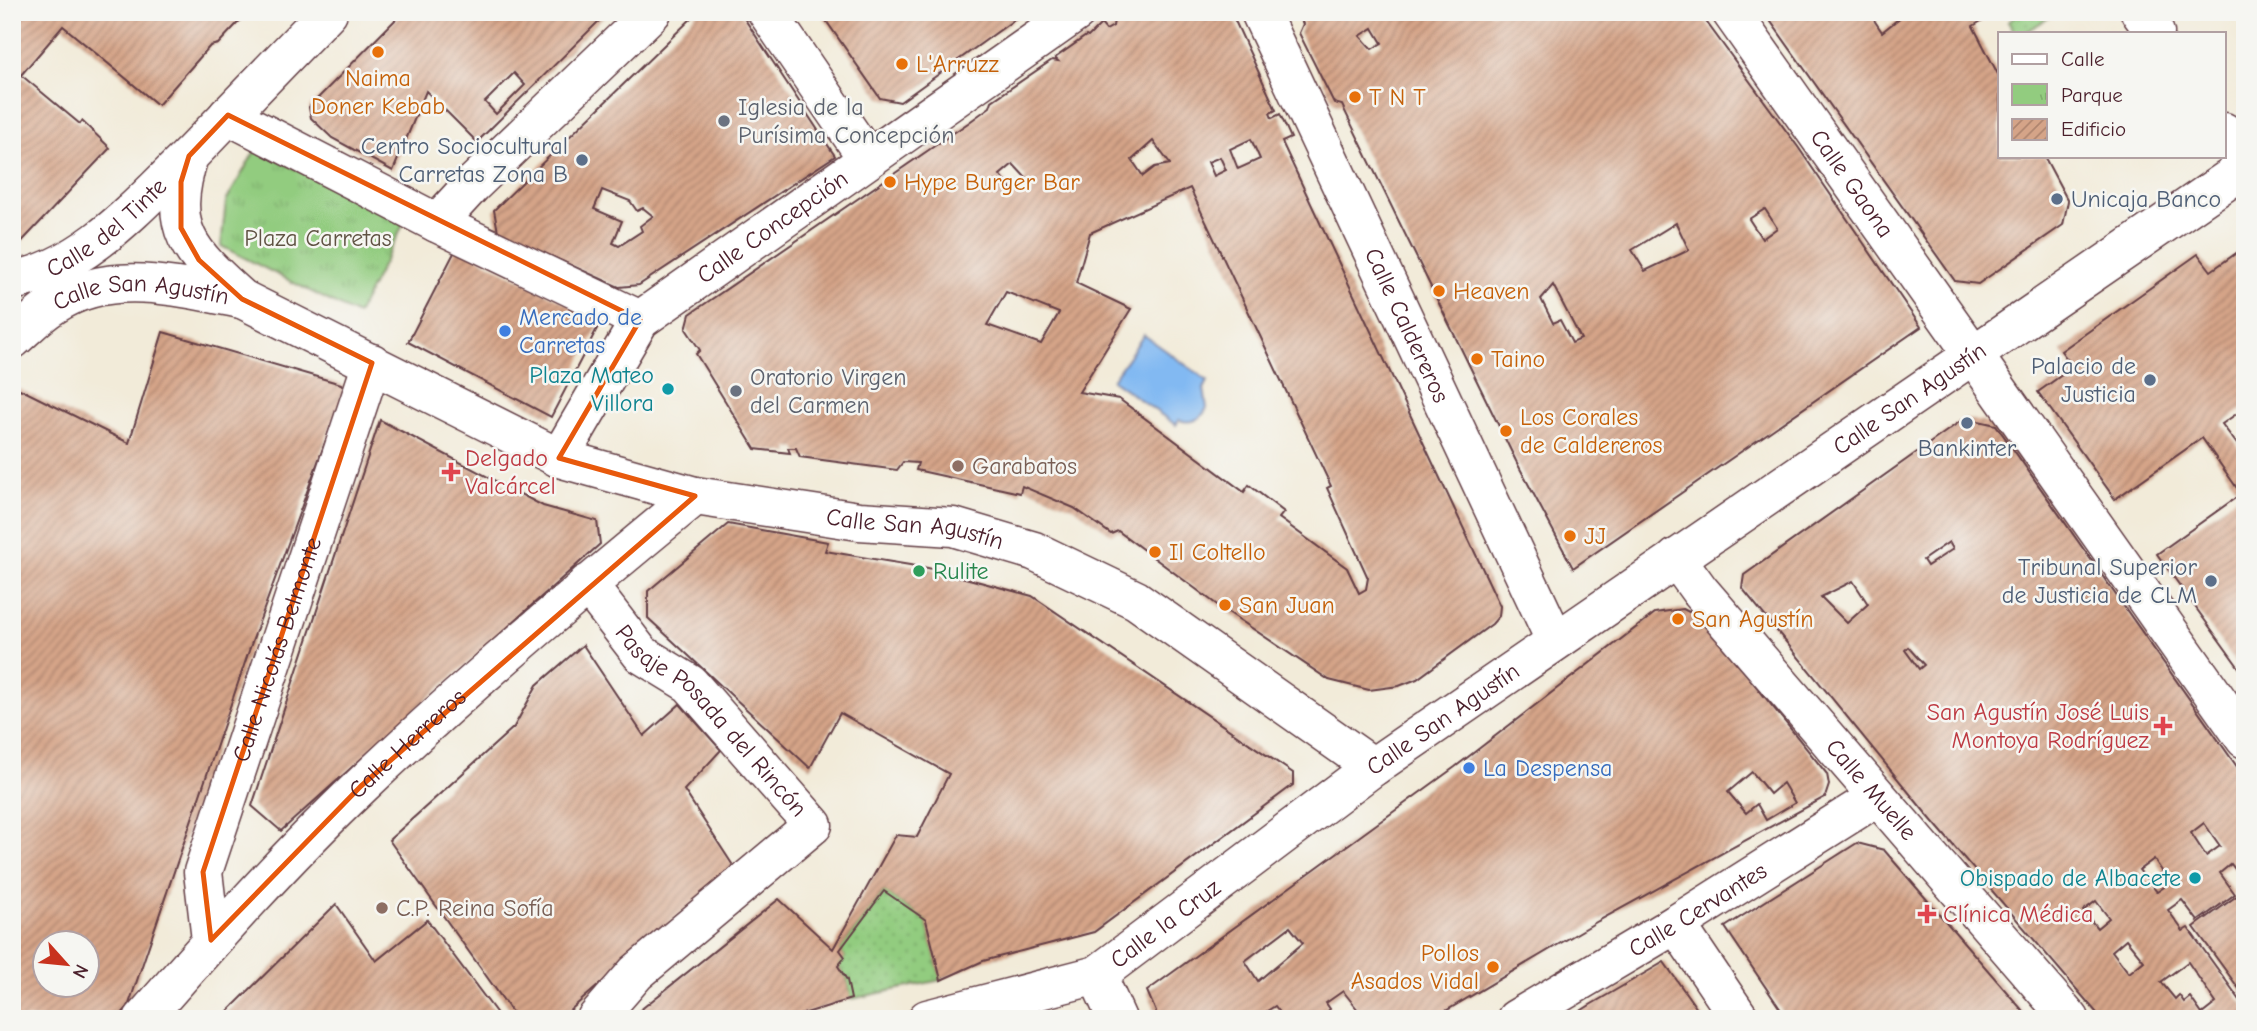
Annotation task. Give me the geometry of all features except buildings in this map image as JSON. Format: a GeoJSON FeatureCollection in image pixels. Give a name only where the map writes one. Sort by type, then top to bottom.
{"type":"FeatureCollection","features":[{"type":"Feature","properties":{"kind":"street","name":"Calle del Tinte"},"geometry":{"type":"LineString","coordinates":[[12,281],[29,278],[70,259],[102,237],[189,156],[328,12]]}},
{"type":"Feature","properties":{"kind":"street"},"geometry":{"type":"LineString","coordinates":[[437,223],[472,185],[652,12]]}},
{"type":"Feature","properties":{"kind":"street"},"geometry":{"type":"LineString","coordinates":[[766,12],[867,158]]}},
{"type":"Feature","properties":{"kind":"street","name":"Calle Concepción"},"geometry":{"type":"LineString","coordinates":[[640,320],[1077,12]]}},
{"type":"Feature","properties":{"kind":"street","name":"Calle Caldereros"},"geometry":{"type":"LineString","coordinates":[[1260,12],[1555,640]]}},
{"type":"Feature","properties":{"kind":"street","name":"Calle Gaona"},"geometry":{"type":"LineString","coordinates":[[1731,12],[2245,739]]}},
{"type":"Feature","properties":{"kind":"street"},"geometry":{"type":"LineString","coordinates":[[2140,12],[2154,32]]}},
{"type":"Feature","properties":{"kind":"street"},"geometry":{"type":"LineString","coordinates":[[229,115],[437,223],[640,320],[559,458],[242,299]]}},
{"type":"Feature","properties":{"kind":"street"},"geometry":{"type":"LineString","coordinates":[[2226,135],[2245,162]]}},
{"type":"Feature","properties":{"kind":"street","name":"Calle del Tinte"},"geometry":{"type":"LineString","coordinates":[[189,156],[181,182],[181,228],[199,260],[242,299]]}},
{"type":"Feature","properties":{"kind":"street","name":"Calle San Agustín"},"geometry":{"type":"LineString","coordinates":[[559,458],[695,496],[859,521],[953,527],[1034,551],[1136,600],[1373,767],[2245,168]]}},
{"type":"Feature","properties":{"kind":"street","name":"Calle San Agustín"},"geometry":{"type":"LineString","coordinates":[[12,340],[54,304],[84,291],[117,282],[163,285],[242,299]]}},
{"type":"Feature","properties":{"kind":"street","name":"Calle Nicolás Belmonte"},"geometry":{"type":"LineString","coordinates":[[211,940],[203,872],[372,363]]}},
{"type":"Feature","properties":{"kind":"street","name":"Calle Herreros"},"geometry":{"type":"LineString","coordinates":[[144,1019],[211,940],[361,786],[587,584],[695,496]]}},
{"type":"Feature","properties":{"kind":"street","name":"Calle Muelle"},"geometry":{"type":"LineString","coordinates":[[1676,558],[1700,591],[2070,1019]]}},
{"type":"Feature","properties":{"kind":"street","name":"Pasaje Posada del Rincón"},"geometry":{"type":"LineString","coordinates":[[587,584],[641,654],[690,684],[813,825],[636,973],[596,1019]]}},
{"type":"Feature","properties":{"kind":"street","name":"Calle la Cruz"},"geometry":{"type":"LineString","coordinates":[[926,1019],[1097,975],[1373,767]]}},
{"type":"Feature","properties":{"kind":"street","name":"Calle Cervantes"},"geometry":{"type":"LineString","coordinates":[[1516,1019],[1676,924],[1877,797]]}},
{"type":"Feature","properties":{"kind":"street"},"geometry":{"type":"LineString","coordinates":[[1676,924],[1740,1019]]}},
{"type":"Feature","properties":{"kind":"street"},"geometry":{"type":"LineString","coordinates":[[1097,975],[1117,1019]]}},
{"type":"Feature","properties":{"kind":"highlighted area"},"geometry":{"type":"Polygon","coordinates":[[[228,115],[640,320],[559,458],[695,496],[361,786],[211,940],[203,872],[372,363],[242,299],[199,260],[181,228],[181,182],[189,156],[228,115]]]}},
{"type":"Feature","properties":{"kind":"green space"},"geometry":{"type":"Polygon","coordinates":[[[2022,12],[2058,12],[2026,32],[2015,32],[2008,22],[2022,12]]]}},
{"type":"Feature","properties":{"kind":"green space","name":"Plaza Carretas"},"geometry":{"type":"Polygon","coordinates":[[[256,149],[404,223],[357,315],[221,246],[226,201],[256,149]]]}},
{"type":"Feature","properties":{"kind":"green space"},"geometry":{"type":"Polygon","coordinates":[[[884,891],[926,920],[941,980],[851,999],[847,980],[838,966],[845,957],[840,950],[884,891]]]}},
{"type":"Feature","properties":{"kind":"water"},"geometry":{"type":"Polygon","coordinates":[[[1144,335],[1208,381],[1204,389],[1207,408],[1202,416],[1188,422],[1179,420],[1176,425],[1112,380],[1144,335]]]}},
{"type":"Feature","properties":{"kind":"place","name":"Naima Doner Kebab"},"geometry":{"type":"Point","coordinates":[378,52]}},
{"type":"Feature","properties":{"kind":"place","name":"L'Arruzz"},"geometry":{"type":"Point","coordinates":[902,64]}},
{"type":"Feature","properties":{"kind":"place","name":"T N T"},"geometry":{"type":"Point","coordinates":[1355,97]}},
{"type":"Feature","properties":{"kind":"place","name":"Iglesia de la Purísima Concepción"},"geometry":{"type":"Point","coordinates":[724,121]}},
{"type":"Feature","properties":{"kind":"place","name":"Centro Sociocultural Carretas Zona B"},"geometry":{"type":"Point","coordinates":[582,160]}},
{"type":"Feature","properties":{"kind":"place","name":"Hype Burger Bar"},"geometry":{"type":"Point","coordinates":[890,182]}},
{"type":"Feature","properties":{"kind":"place","name":"Unicaja Banco"},"geometry":{"type":"Point","coordinates":[2057,199]}},
{"type":"Feature","properties":{"kind":"place","name":"Heaven"},"geometry":{"type":"Point","coordinates":[1439,291]}},
{"type":"Feature","properties":{"kind":"place","name":"Mercado de Carretas"},"geometry":{"type":"Point","coordinates":[505,331]}},
{"type":"Feature","properties":{"kind":"place","name":"Taino"},"geometry":{"type":"Point","coordinates":[1477,359]}},
{"type":"Feature","properties":{"kind":"place","name":"Palacio de Justicia"},"geometry":{"type":"Point","coordinates":[2150,380]}},
{"type":"Feature","properties":{"kind":"place","name":"Plaza Mateo Villora"},"geometry":{"type":"Point","coordinates":[668,389]}},
{"type":"Feature","properties":{"kind":"place","name":"Oratorio Virgen del Carmen"},"geometry":{"type":"Point","coordinates":[736,391]}},
{"type":"Feature","properties":{"kind":"place","name":"Bankinter"},"geometry":{"type":"Point","coordinates":[1967,423]}},
{"type":"Feature","properties":{"kind":"place","name":"Los Corales de Caldereros"},"geometry":{"type":"Point","coordinates":[1506,431]}},
{"type":"Feature","properties":{"kind":"place","name":"Garabatos"},"geometry":{"type":"Point","coordinates":[958,466]}},
{"type":"Feature","properties":{"kind":"place","name":"Delgado Valcárcel"},"geometry":{"type":"Point","coordinates":[451,472]}},
{"type":"Feature","properties":{"kind":"place","name":"JJ"},"geometry":{"type":"Point","coordinates":[1570,536]}},
{"type":"Feature","properties":{"kind":"place","name":"Il Coltello"},"geometry":{"type":"Point","coordinates":[1155,552]}},
{"type":"Feature","properties":{"kind":"place","name":"Rulite"},"geometry":{"type":"Point","coordinates":[919,571]}},
{"type":"Feature","properties":{"kind":"place","name":"Tribunal Superior de Justicia de CLM"},"geometry":{"type":"Point","coordinates":[2211,581]}},
{"type":"Feature","properties":{"kind":"place","name":"San Juan"},"geometry":{"type":"Point","coordinates":[1225,605]}},
{"type":"Feature","properties":{"kind":"place","name":"San Agustín"},"geometry":{"type":"Point","coordinates":[1678,619]}},
{"type":"Feature","properties":{"kind":"place","name":"San Agustín José Luis Montoya Rodríguez"},"geometry":{"type":"Point","coordinates":[2163,726]}},
{"type":"Feature","properties":{"kind":"place","name":"La Despensa"},"geometry":{"type":"Point","coordinates":[1469,768]}},
{"type":"Feature","properties":{"kind":"place","name":"Obispado de Albacete"},"geometry":{"type":"Point","coordinates":[2195,878]}},
{"type":"Feature","properties":{"kind":"place","name":"C.P. Reina Sofía"},"geometry":{"type":"Point","coordinates":[382,908]}},
{"type":"Feature","properties":{"kind":"place","name":"Clínica Médica"},"geometry":{"type":"Point","coordinates":[1927,914]}},
{"type":"Feature","properties":{"kind":"place","name":"Pollos Asados Vidal"},"geometry":{"type":"Point","coordinates":[1493,967]}}]}
